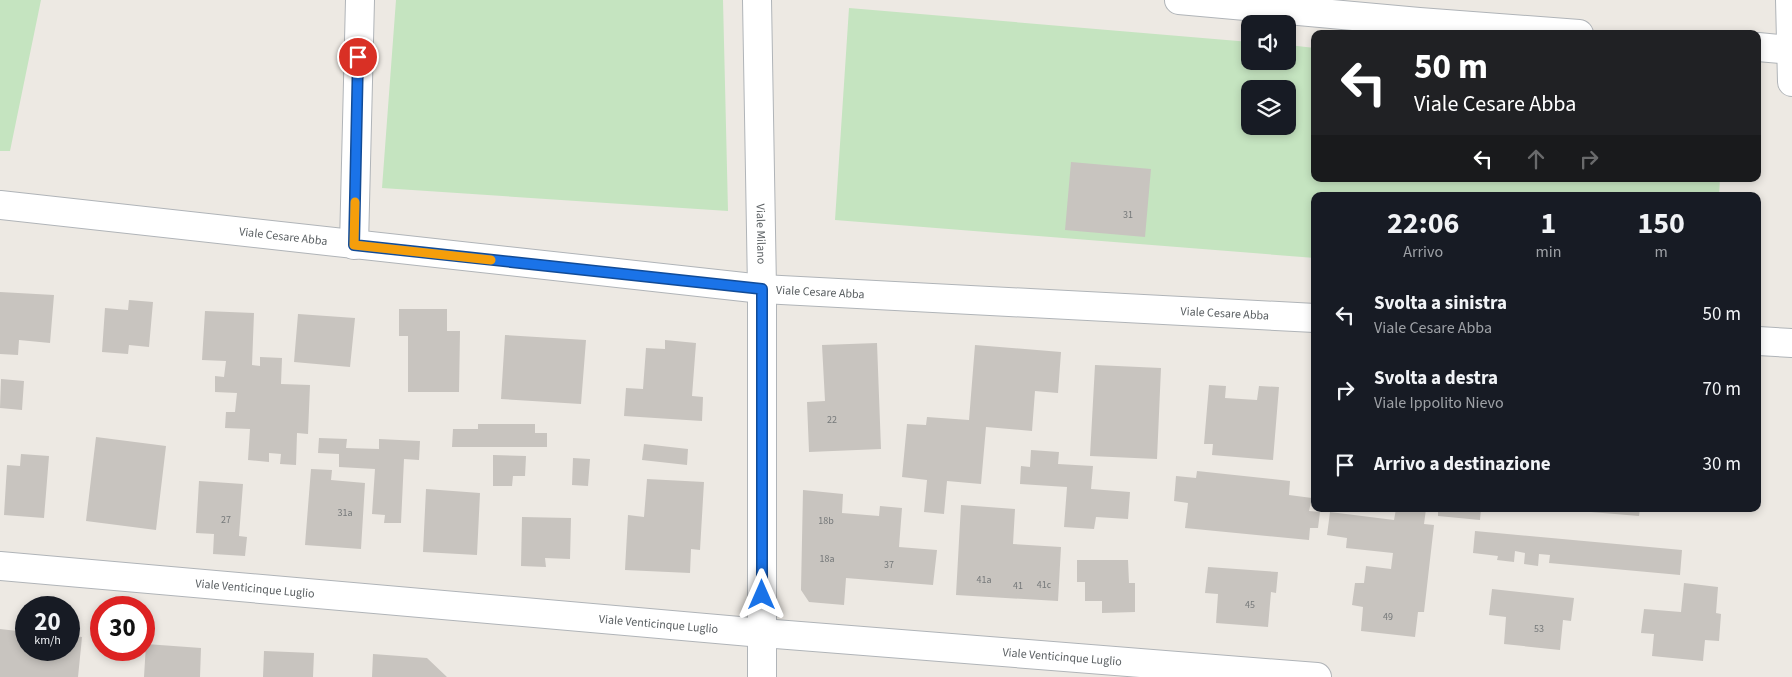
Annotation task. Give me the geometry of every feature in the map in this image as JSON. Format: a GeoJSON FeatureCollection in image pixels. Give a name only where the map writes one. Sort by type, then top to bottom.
{"type":"FeatureCollection","features":[{"type":"Feature","properties":{"kind":"street"},"geometry":{"type":"LineString","coordinates":[[354,245],[360,0]]}},
{"type":"Feature","properties":{"kind":"street","name":"Viale Milano"},"geometry":{"type":"LineString","coordinates":[[756,0],[762,289],[762,677]]}},
{"type":"Feature","properties":{"kind":"street"},"geometry":{"type":"LineString","coordinates":[[1179,0],[1419,11],[1551,30]]}},
{"type":"Feature","properties":{"kind":"street"},"geometry":{"type":"LineString","coordinates":[[1790,0],[1792,82]]}},
{"type":"Feature","properties":{"kind":"street"},"geometry":{"type":"LineString","coordinates":[[1761,47],[1792,50]]}},
{"type":"Feature","properties":{"kind":"street","name":"Viale Cesare Abba"},"geometry":{"type":"LineString","coordinates":[[0,205],[762,289],[1311,318]]}},
{"type":"Feature","properties":{"kind":"street"},"geometry":{"type":"LineString","coordinates":[[1761,341],[1792,343]]}},
{"type":"Feature","properties":{"kind":"street","name":"Viale Venticinque Luglio"},"geometry":{"type":"LineString","coordinates":[[0,566],[762,633],[1317,677]]}},
{"type":"Feature","properties":{"kind":"green space"},"geometry":{"type":"Polygon","coordinates":[[[0,0],[41,0],[10,151],[0,151],[0,0]]]}},
{"type":"Feature","properties":{"kind":"green space"},"geometry":{"type":"Polygon","coordinates":[[[396,0],[723,0],[728,211],[382,188],[396,0]]]}},
{"type":"Feature","properties":{"kind":"green space"},"geometry":{"type":"Polygon","coordinates":[[[849,8],[1241,41],[1241,70],[1296,70],[1296,46],[1311,48],[1311,182],[1720,182],[1719,192],[1311,192],[1311,258],[835,220],[849,8]]]}},
{"type":"Feature","properties":{"kind":"building"},"geometry":{"type":"Polygon","coordinates":[[[1071,162],[1151,169],[1145,237],[1065,230],[1071,162]]]}},
{"type":"Feature","properties":{"kind":"building"},"geometry":{"type":"Polygon","coordinates":[[[0,292],[54,295],[50,343],[19,340],[18,355],[0,354],[0,292]]]}},
{"type":"Feature","properties":{"kind":"building"},"geometry":{"type":"Polygon","coordinates":[[[129,300],[153,302],[149,347],[129,345],[128,354],[102,352],[105,308],[128,310],[129,300]]]}},
{"type":"Feature","properties":{"kind":"building"},"geometry":{"type":"Polygon","coordinates":[[[399,309],[447,309],[447,331],[460,331],[459,392],[408,392],[408,336],[399,336],[399,309]]]}},
{"type":"Feature","properties":{"kind":"building"},"geometry":{"type":"Polygon","coordinates":[[[205,311],[254,313],[252,365],[260,366],[260,357],[282,358],[281,384],[310,385],[308,434],[297,433],[296,465],[280,464],[281,454],[269,453],[269,462],[248,460],[250,429],[225,428],[226,412],[235,412],[237,393],[215,392],[215,376],[224,377],[226,361],[202,360],[205,311]]]}},
{"type":"Feature","properties":{"kind":"building"},"geometry":{"type":"Polygon","coordinates":[[[298,314],[355,318],[350,367],[294,362],[298,314]]]}},
{"type":"Feature","properties":{"kind":"building"},"geometry":{"type":"Polygon","coordinates":[[[505,335],[586,340],[581,404],[501,399],[505,335]]]}},
{"type":"Feature","properties":{"kind":"building"},"geometry":{"type":"Polygon","coordinates":[[[665,340],[696,343],[692,396],[703,397],[702,421],[624,416],[626,388],[643,389],[646,348],[665,349],[665,340]]]}},
{"type":"Feature","properties":{"kind":"building"},"geometry":{"type":"Polygon","coordinates":[[[877,343],[881,449],[809,452],[807,402],[825,401],[822,345],[877,343]]]}},
{"type":"Feature","properties":{"kind":"building"},"geometry":{"type":"Polygon","coordinates":[[[975,345],[1061,352],[1058,393],[1035,391],[1032,431],[986,427],[981,484],[947,481],[944,514],[924,512],[927,480],[902,477],[907,424],[926,425],[927,417],[969,420],[975,345]]]}},
{"type":"Feature","properties":{"kind":"building"},"geometry":{"type":"Polygon","coordinates":[[[1095,365],[1161,368],[1157,459],[1090,456],[1095,365]]]}},
{"type":"Feature","properties":{"kind":"building"},"geometry":{"type":"Polygon","coordinates":[[[1,379],[24,381],[22,410],[0,408],[1,379]]]}},
{"type":"Feature","properties":{"kind":"building"},"geometry":{"type":"Polygon","coordinates":[[[1209,385],[1226,386],[1225,398],[1257,400],[1259,386],[1279,387],[1273,460],[1212,455],[1213,444],[1204,444],[1209,385]]]}},
{"type":"Feature","properties":{"kind":"building"},"geometry":{"type":"Polygon","coordinates":[[[478,424],[535,424],[535,433],[547,433],[547,447],[452,447],[453,429],[478,429],[478,424]]]}},
{"type":"Feature","properties":{"kind":"building"},"geometry":{"type":"Polygon","coordinates":[[[96,437],[166,446],[156,530],[86,521],[96,437]]]}},
{"type":"Feature","properties":{"kind":"building"},"geometry":{"type":"Polygon","coordinates":[[[319,438],[347,439],[346,448],[379,449],[379,439],[420,441],[419,460],[404,459],[401,523],[384,523],[385,515],[372,514],[375,469],[339,467],[339,454],[318,453],[319,438]]]}},
{"type":"Feature","properties":{"kind":"building"},"geometry":{"type":"Polygon","coordinates":[[[644,444],[688,449],[687,465],[642,460],[644,444]]]}},
{"type":"Feature","properties":{"kind":"building"},"geometry":{"type":"Polygon","coordinates":[[[1031,450],[1059,452],[1058,464],[1093,466],[1091,489],[1130,492],[1128,519],[1096,517],[1094,529],[1064,527],[1067,487],[1020,484],[1021,466],[1030,467],[1031,450]]]}},
{"type":"Feature","properties":{"kind":"building"},"geometry":{"type":"Polygon","coordinates":[[[21,454],[49,456],[44,518],[4,515],[7,465],[20,466],[21,454]]]}},
{"type":"Feature","properties":{"kind":"building"},"geometry":{"type":"Polygon","coordinates":[[[493,455],[526,456],[525,476],[513,476],[512,486],[493,486],[493,455]]]}},
{"type":"Feature","properties":{"kind":"building"},"geometry":{"type":"Polygon","coordinates":[[[573,458],[590,459],[588,486],[572,485],[573,458]]]}},
{"type":"Feature","properties":{"kind":"building"},"geometry":{"type":"Polygon","coordinates":[[[311,469],[332,470],[331,480],[365,483],[361,549],[305,545],[311,469]]]}},
{"type":"Feature","properties":{"kind":"building"},"geometry":{"type":"Polygon","coordinates":[[[1197,471],[1290,481],[1289,495],[1311,498],[1309,511],[1320,512],[1318,528],[1310,528],[1309,540],[1185,528],[1188,503],[1174,501],[1176,476],[1196,478],[1197,471]]]}},
{"type":"Feature","properties":{"kind":"building"},"geometry":{"type":"Polygon","coordinates":[[[647,479],[704,482],[700,550],[691,549],[690,573],[625,570],[628,515],[644,517],[647,479]]]}},
{"type":"Feature","properties":{"kind":"building"},"geometry":{"type":"Polygon","coordinates":[[[199,481],[243,484],[239,536],[247,537],[245,556],[213,554],[214,534],[196,533],[199,481]]]}},
{"type":"Feature","properties":{"kind":"building"},"geometry":{"type":"Polygon","coordinates":[[[426,489],[480,493],[477,555],[423,552],[426,489]]]}},
{"type":"Feature","properties":{"kind":"building"},"geometry":{"type":"Polygon","coordinates":[[[803,490],[843,494],[842,513],[879,516],[880,506],[902,508],[899,547],[937,550],[933,585],[846,578],[844,605],[809,602],[801,590],[803,490]]]}},
{"type":"Feature","properties":{"kind":"building"},"geometry":{"type":"Polygon","coordinates":[[[961,505],[1015,509],[1013,544],[1061,547],[1058,601],[956,595],[961,505]]]}},
{"type":"Feature","properties":{"kind":"building"},"geometry":{"type":"Polygon","coordinates":[[[1330,512],[1394,520],[1395,512],[1426,512],[1424,524],[1434,525],[1424,612],[1418,612],[1415,637],[1361,631],[1363,607],[1352,605],[1355,583],[1364,583],[1366,566],[1391,569],[1393,553],[1346,548],[1347,538],[1327,535],[1330,512]]]}},
{"type":"Feature","properties":{"kind":"building"},"geometry":{"type":"Polygon","coordinates":[[[1438,512],[1481,512],[1480,520],[1438,516],[1438,512]]]}},
{"type":"Feature","properties":{"kind":"building"},"geometry":{"type":"Polygon","coordinates":[[[1591,512],[1640,512],[1639,516],[1591,512]]]}},
{"type":"Feature","properties":{"kind":"building"},"geometry":{"type":"Polygon","coordinates":[[[522,517],[571,518],[570,559],[545,558],[546,567],[521,566],[522,517]]]}},
{"type":"Feature","properties":{"kind":"building"},"geometry":{"type":"Polygon","coordinates":[[[1475,531],[1682,550],[1680,575],[1549,563],[1550,555],[1539,554],[1538,566],[1524,564],[1525,553],[1515,551],[1514,562],[1497,560],[1498,556],[1473,553],[1475,531]]]}},
{"type":"Feature","properties":{"kind":"building"},"geometry":{"type":"Polygon","coordinates":[[[1077,560],[1128,560],[1129,583],[1135,583],[1135,612],[1102,613],[1102,601],[1085,601],[1085,582],[1077,582],[1077,560]]]}},
{"type":"Feature","properties":{"kind":"building"},"geometry":{"type":"Polygon","coordinates":[[[1208,567],[1278,572],[1276,593],[1271,592],[1268,627],[1216,623],[1218,594],[1205,593],[1208,567]]]}},
{"type":"Feature","properties":{"kind":"building"},"geometry":{"type":"Polygon","coordinates":[[[1684,583],[1718,587],[1716,613],[1721,614],[1719,641],[1705,640],[1703,661],[1652,656],[1654,634],[1641,633],[1644,609],[1681,612],[1684,583]]]}},
{"type":"Feature","properties":{"kind":"building"},"geometry":{"type":"Polygon","coordinates":[[[1492,589],[1574,598],[1571,621],[1563,620],[1560,650],[1504,644],[1506,617],[1489,615],[1492,589]]]}},
{"type":"Feature","properties":{"kind":"building"},"geometry":{"type":"Polygon","coordinates":[[[0,629],[15,631],[15,661],[80,661],[78,677],[0,677],[0,629]]]}},
{"type":"Feature","properties":{"kind":"building"},"geometry":{"type":"Polygon","coordinates":[[[80,637],[82,637],[80,657],[80,637]]]}},
{"type":"Feature","properties":{"kind":"building"},"geometry":{"type":"Polygon","coordinates":[[[155,645],[201,648],[200,677],[144,677],[145,661],[155,661],[155,645]]]}},
{"type":"Feature","properties":{"kind":"building"},"geometry":{"type":"Polygon","coordinates":[[[264,651],[314,653],[313,677],[263,677],[264,651]]]}},
{"type":"Feature","properties":{"kind":"building"},"geometry":{"type":"Polygon","coordinates":[[[373,654],[427,658],[447,677],[372,677],[373,654]]]}},
{"type":"Feature","properties":{"kind":"slow traffic"},"geometry":{"type":"LineString","coordinates":[[355,202],[354,245],[491,260]]}},
{"type":"Feature","properties":{"kind":"route"},"geometry":{"type":"LineString","coordinates":[[358,57],[354,245],[762,289],[762,595]]}}]}
